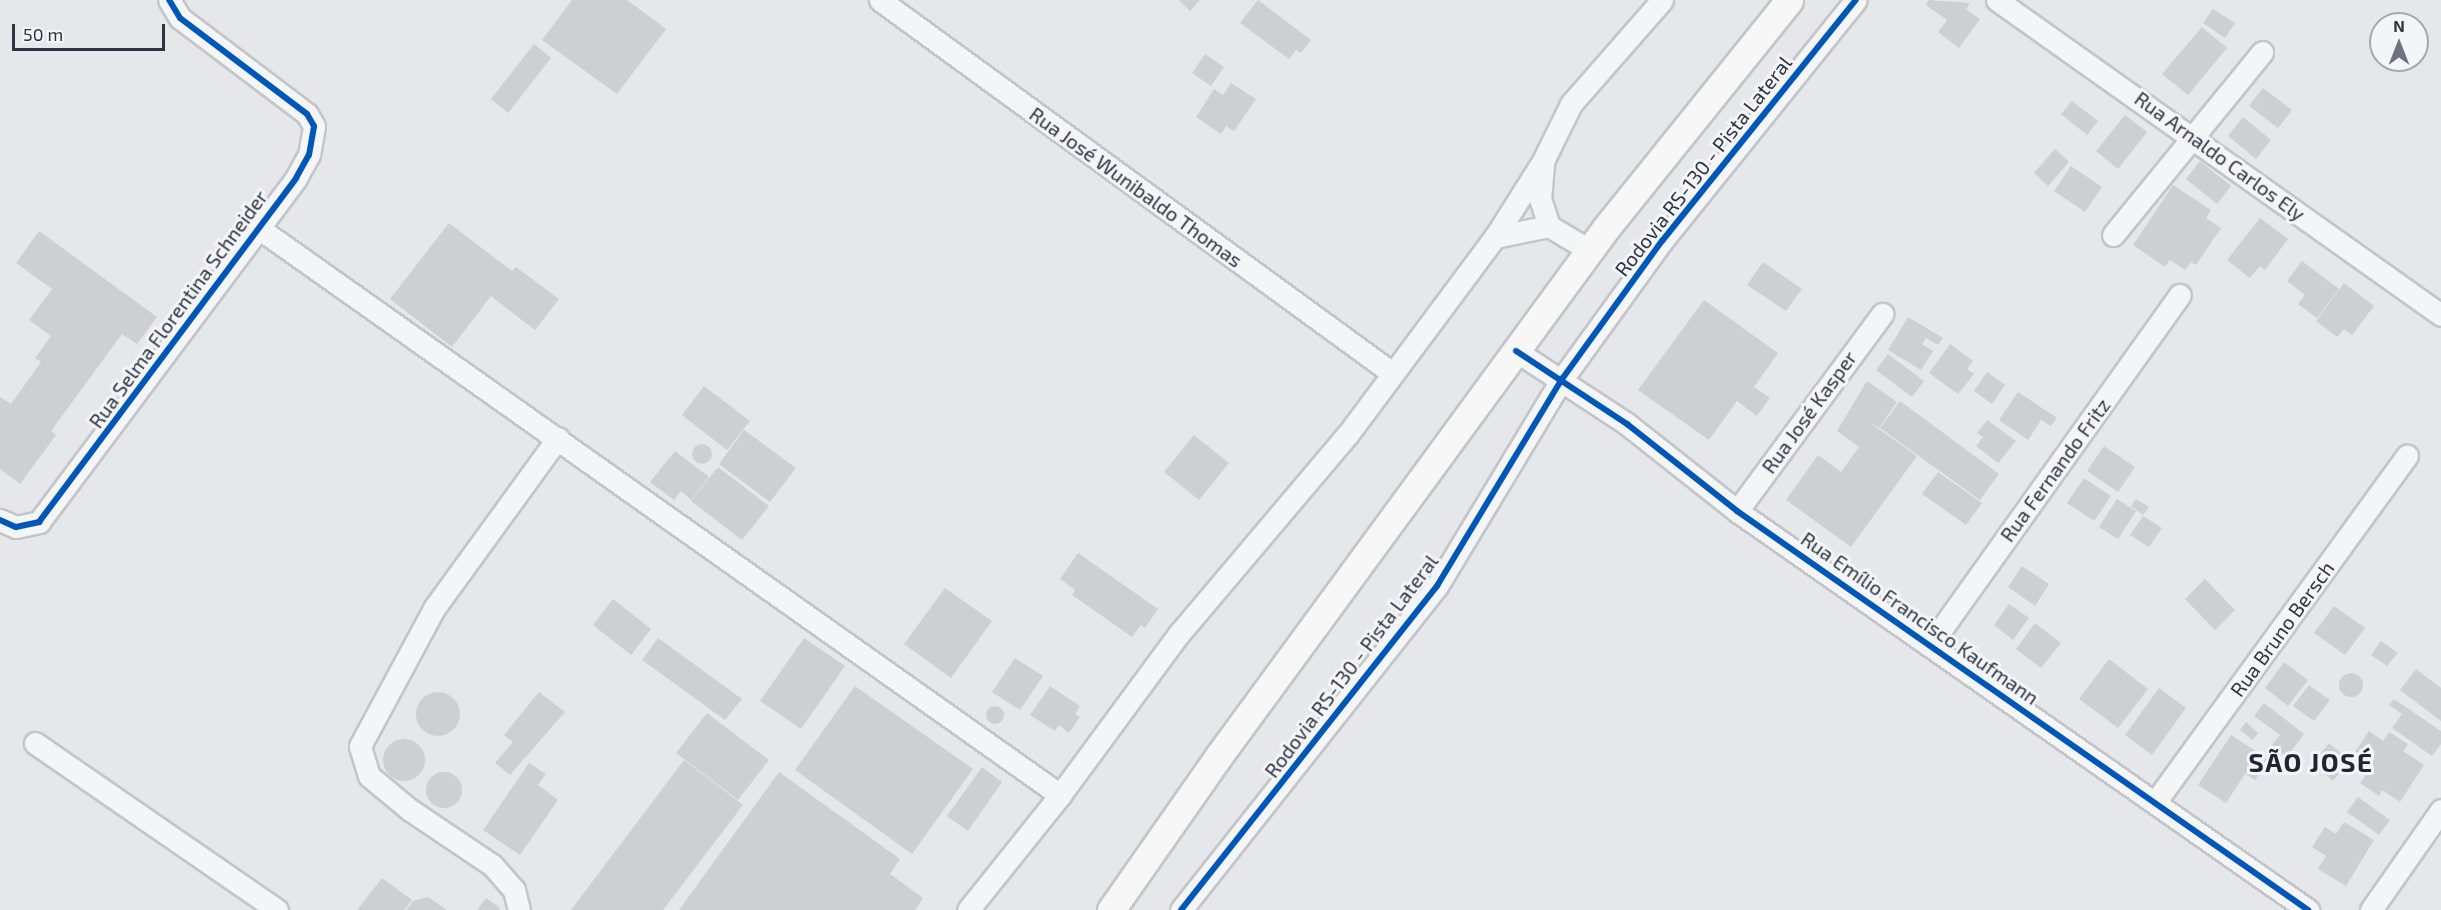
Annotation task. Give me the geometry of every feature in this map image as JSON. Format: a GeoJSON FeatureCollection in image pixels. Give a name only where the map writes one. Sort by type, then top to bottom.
{"type":"FeatureCollection","features":[{"type":"Feature","properties":{"kind":"main road"},"geometry":{"type":"LineString","coordinates":[[1112,910],[1218,757],[1589,250],[1789,0]]}},
{"type":"Feature","properties":{"kind":"street","name":"Rua Selma Florentina Schneider"},"geometry":{"type":"LineString","coordinates":[[0,520],[16,527],[39,522],[54,506],[257,227],[296,178],[309,155],[314,126],[307,114],[180,18],[169,0]]}},
{"type":"Feature","properties":{"kind":"street","name":"Rua José Wunibaldo Thomas"},"geometry":{"type":"LineString","coordinates":[[880,0],[1392,373]]}},
{"type":"Feature","properties":{"kind":"street"},"geometry":{"type":"LineString","coordinates":[[968,910],[1060,795],[1178,635],[1348,434],[1495,237],[1543,161],[1571,104],[1662,0]]}},
{"type":"Feature","properties":{"kind":"street","name":"Rodovia RS-130 - Pista Lateral"},"geometry":{"type":"LineString","coordinates":[[1181,910],[1437,586],[1562,379],[1662,242],[1856,0]]}},
{"type":"Feature","properties":{"kind":"street","name":"Rua Arnaldo Carlos Ely"},"geometry":{"type":"LineString","coordinates":[[1997,0],[2192,136],[2441,315]]}},
{"type":"Feature","properties":{"kind":"street"},"geometry":{"type":"LineString","coordinates":[[2113,235],[2262,52]]}},
{"type":"Feature","properties":{"kind":"street"},"geometry":{"type":"LineString","coordinates":[[1543,161],[1540,199],[1549,225],[1589,250]]}},
{"type":"Feature","properties":{"kind":"street"},"geometry":{"type":"LineString","coordinates":[[1495,237],[1549,225]]}},
{"type":"Feature","properties":{"kind":"street"},"geometry":{"type":"LineString","coordinates":[[257,227],[1060,795]]}},
{"type":"Feature","properties":{"kind":"street","name":"Rua Fernando Fritz"},"geometry":{"type":"LineString","coordinates":[[1929,645],[2180,295]]}},
{"type":"Feature","properties":{"kind":"street","name":"Rua José Kasper"},"geometry":{"type":"LineString","coordinates":[[1737,511],[1882,314]]}},
{"type":"Feature","properties":{"kind":"street","name":"Rua Emílio Francisco Kaufmann"},"geometry":{"type":"LineString","coordinates":[[1516,351],[1562,379],[1627,424],[1737,511],[2156,801],[2308,910]]}},
{"type":"Feature","properties":{"kind":"street"},"geometry":{"type":"LineString","coordinates":[[519,910],[514,890],[492,865],[410,810],[369,776],[360,746],[435,608],[558,438]]}},
{"type":"Feature","properties":{"kind":"street","name":"Rua Bruno Bersch"},"geometry":{"type":"LineString","coordinates":[[2156,801],[2407,456]]}},
{"type":"Feature","properties":{"kind":"street"},"geometry":{"type":"LineString","coordinates":[[35,743],[277,910]]}},
{"type":"Feature","properties":{"kind":"street"},"geometry":{"type":"LineString","coordinates":[[2371,910],[2441,810]]}},
{"type":"Feature","properties":{"kind":"building"},"geometry":{"type":"Polygon","coordinates":[[[572,0],[627,0],[666,29],[617,94],[542,40],[572,0]]]}},
{"type":"Feature","properties":{"kind":"building"},"geometry":{"type":"Polygon","coordinates":[[[1179,0],[1200,0],[1190,11],[1179,0]]]}},
{"type":"Feature","properties":{"kind":"building"},"geometry":{"type":"Polygon","coordinates":[[[1258,0],[1311,40],[1301,53],[1296,50],[1289,59],[1240,23],[1258,0]]]}},
{"type":"Feature","properties":{"kind":"building"},"geometry":{"type":"Polygon","coordinates":[[[1929,0],[1970,3],[1966,9],[1980,19],[1959,48],[1938,32],[1947,20],[1926,5],[1929,0]]]}},
{"type":"Feature","properties":{"kind":"building"},"geometry":{"type":"Polygon","coordinates":[[[2213,9],[2235,23],[2225,38],[2203,23],[2213,9]]]}},
{"type":"Feature","properties":{"kind":"building"},"geometry":{"type":"Polygon","coordinates":[[[2202,27],[2227,48],[2188,95],[2162,74],[2202,27]]]}},
{"type":"Feature","properties":{"kind":"building"},"geometry":{"type":"Polygon","coordinates":[[[534,44],[551,58],[508,113],[491,99],[534,44]]]}},
{"type":"Feature","properties":{"kind":"building"},"geometry":{"type":"Polygon","coordinates":[[[1205,54],[1224,67],[1211,86],[1192,73],[1205,54]]]}},
{"type":"Feature","properties":{"kind":"building"},"geometry":{"type":"Polygon","coordinates":[[[1231,83],[1256,99],[1234,131],[1226,126],[1221,134],[1196,117],[1214,89],[1223,95],[1231,83]]]}},
{"type":"Feature","properties":{"kind":"building"},"geometry":{"type":"Polygon","coordinates":[[[2263,88],[2292,110],[2278,128],[2249,106],[2263,88]]]}},
{"type":"Feature","properties":{"kind":"building"},"geometry":{"type":"Polygon","coordinates":[[[2072,101],[2098,121],[2087,135],[2061,114],[2072,101]]]}},
{"type":"Feature","properties":{"kind":"building"},"geometry":{"type":"Polygon","coordinates":[[[2125,115],[2147,132],[2118,169],[2096,151],[2125,115]]]}},
{"type":"Feature","properties":{"kind":"building"},"geometry":{"type":"Polygon","coordinates":[[[2243,117],[2271,140],[2256,159],[2228,136],[2243,117]]]}},
{"type":"Feature","properties":{"kind":"building"},"geometry":{"type":"Polygon","coordinates":[[[2055,149],[2069,162],[2048,186],[2034,173],[2055,149]]]}},
{"type":"Feature","properties":{"kind":"building"},"geometry":{"type":"Polygon","coordinates":[[[2200,161],[2231,186],[2217,204],[2186,179],[2200,161]]]}},
{"type":"Feature","properties":{"kind":"building"},"geometry":{"type":"Polygon","coordinates":[[[2071,166],[2102,187],[2085,212],[2054,191],[2071,166]]]}},
{"type":"Feature","properties":{"kind":"building"},"geometry":{"type":"Polygon","coordinates":[[[2173,185],[2211,210],[2206,218],[2221,228],[2196,265],[2191,262],[2185,270],[2170,260],[2165,267],[2133,245],[2173,185]]]}},
{"type":"Feature","properties":{"kind":"building"},"geometry":{"type":"Polygon","coordinates":[[[2260,218],[2288,239],[2265,270],[2260,266],[2250,278],[2227,260],[2260,218]]]}},
{"type":"Feature","properties":{"kind":"building"},"geometry":{"type":"Polygon","coordinates":[[[449,223],[512,271],[516,267],[559,299],[535,330],[491,296],[452,347],[390,299],[449,223]]]}},
{"type":"Feature","properties":{"kind":"building"},"geometry":{"type":"Polygon","coordinates":[[[39,231],[157,317],[137,344],[122,334],[51,431],[56,435],[20,484],[0,469],[0,397],[11,404],[41,362],[35,358],[51,336],[29,320],[52,289],[16,263],[39,231]]]}},
{"type":"Feature","properties":{"kind":"building"},"geometry":{"type":"Polygon","coordinates":[[[2302,261],[2339,289],[2317,318],[2298,304],[2305,295],[2287,281],[2302,261]]]}},
{"type":"Feature","properties":{"kind":"building"},"geometry":{"type":"Polygon","coordinates":[[[1763,262],[1802,289],[1786,311],[1747,285],[1763,262]]]}},
{"type":"Feature","properties":{"kind":"building"},"geometry":{"type":"Polygon","coordinates":[[[2344,283],[2374,306],[2352,335],[2344,329],[2337,337],[2316,321],[2344,283]]]}},
{"type":"Feature","properties":{"kind":"building"},"geometry":{"type":"Polygon","coordinates":[[[1704,300],[1778,353],[1754,387],[1770,398],[1757,416],[1737,401],[1709,440],[1638,390],[1704,300]]]}},
{"type":"Feature","properties":{"kind":"building"},"geometry":{"type":"Polygon","coordinates":[[[1908,317],[1943,338],[1938,345],[1926,338],[1922,344],[1933,351],[1921,370],[1888,350],[1908,317]]]}},
{"type":"Feature","properties":{"kind":"building"},"geometry":{"type":"Polygon","coordinates":[[[1950,344],[1973,361],[1967,369],[1974,374],[1958,394],[1929,373],[1950,344]]]}},
{"type":"Feature","properties":{"kind":"building"},"geometry":{"type":"Polygon","coordinates":[[[1888,354],[1924,381],[1912,397],[1876,370],[1888,354]]]}},
{"type":"Feature","properties":{"kind":"building"},"geometry":{"type":"Polygon","coordinates":[[[1987,372],[2005,385],[1992,404],[1974,391],[1987,372]]]}},
{"type":"Feature","properties":{"kind":"building"},"geometry":{"type":"Polygon","coordinates":[[[1867,381],[1897,402],[1879,428],[1869,422],[1917,456],[1851,547],[1786,500],[1818,455],[1841,472],[1859,447],[1837,431],[1867,381]]]}},
{"type":"Feature","properties":{"kind":"building"},"geometry":{"type":"Polygon","coordinates":[[[704,386],[750,421],[727,450],[682,415],[704,386]]]}},
{"type":"Feature","properties":{"kind":"building"},"geometry":{"type":"Polygon","coordinates":[[[2018,392],[2057,418],[2051,426],[2041,420],[2028,440],[1999,420],[2018,392]]]}},
{"type":"Feature","properties":{"kind":"building"},"geometry":{"type":"Polygon","coordinates":[[[1900,401],[1999,474],[1980,500],[1880,428],[1900,401]]]}},
{"type":"Feature","properties":{"kind":"building"},"geometry":{"type":"Polygon","coordinates":[[[1987,420],[2016,441],[1998,463],[1976,446],[1983,437],[1977,433],[1987,420]]]}},
{"type":"Feature","properties":{"kind":"building"},"geometry":{"type":"Polygon","coordinates":[[[744,430],[796,468],[770,502],[719,464],[744,430]]]}},
{"type":"Feature","properties":{"kind":"building"},"geometry":{"type":"Polygon","coordinates":[[[1194,435],[1229,463],[1199,500],[1164,472],[1194,435]]]}},
{"type":"Feature","properties":{"kind":"building"},"geometry":{"type":"Polygon","coordinates":[[[702,444],[709,447],[712,454],[709,461],[702,464],[695,461],[692,454],[695,447],[702,444]]]}},
{"type":"Feature","properties":{"kind":"building"},"geometry":{"type":"Polygon","coordinates":[[[2104,446],[2135,467],[2118,492],[2087,471],[2104,446]]]}},
{"type":"Feature","properties":{"kind":"building"},"geometry":{"type":"Polygon","coordinates":[[[675,451],[709,477],[691,500],[681,491],[674,500],[650,482],[675,451]]]}},
{"type":"Feature","properties":{"kind":"building"},"geometry":{"type":"Polygon","coordinates":[[[718,467],[769,506],[742,540],[691,501],[718,467]]]}},
{"type":"Feature","properties":{"kind":"building"},"geometry":{"type":"Polygon","coordinates":[[[1938,472],[1982,503],[1966,525],[1922,494],[1938,472]]]}},
{"type":"Feature","properties":{"kind":"building"},"geometry":{"type":"Polygon","coordinates":[[[2084,478],[2111,496],[2094,521],[2067,503],[2084,478]]]}},
{"type":"Feature","properties":{"kind":"building"},"geometry":{"type":"Polygon","coordinates":[[[2117,499],[2136,511],[2118,539],[2099,527],[2117,499]]]}},
{"type":"Feature","properties":{"kind":"building"},"geometry":{"type":"Polygon","coordinates":[[[2136,499],[2149,507],[2143,515],[2131,506],[2136,499]]]}},
{"type":"Feature","properties":{"kind":"building"},"geometry":{"type":"Polygon","coordinates":[[[2143,516],[2162,528],[2149,547],[2130,535],[2143,516]]]}},
{"type":"Feature","properties":{"kind":"building"},"geometry":{"type":"Polygon","coordinates":[[[1078,553],[1158,609],[1145,628],[1141,625],[1132,637],[1072,595],[1075,590],[1060,579],[1078,553]]]}},
{"type":"Feature","properties":{"kind":"building"},"geometry":{"type":"Polygon","coordinates":[[[2022,566],[2049,584],[2035,606],[2008,587],[2022,566]]]}},
{"type":"Feature","properties":{"kind":"building"},"geometry":{"type":"Polygon","coordinates":[[[2205,579],[2235,610],[2215,630],[2185,599],[2205,579]]]}},
{"type":"Feature","properties":{"kind":"building"},"geometry":{"type":"Polygon","coordinates":[[[945,588],[992,621],[951,678],[904,644],[945,588]]]}},
{"type":"Feature","properties":{"kind":"building"},"geometry":{"type":"Polygon","coordinates":[[[613,599],[651,629],[631,655],[593,625],[613,599]]]}},
{"type":"Feature","properties":{"kind":"building"},"geometry":{"type":"Polygon","coordinates":[[[2009,604],[2029,618],[2013,640],[1994,625],[2009,604]]]}},
{"type":"Feature","properties":{"kind":"building"},"geometry":{"type":"Polygon","coordinates":[[[2334,606],[2365,628],[2345,655],[2314,633],[2334,606]]]}},
{"type":"Feature","properties":{"kind":"building"},"geometry":{"type":"Polygon","coordinates":[[[2035,623],[2061,643],[2041,668],[2016,649],[2035,623]]]}},
{"type":"Feature","properties":{"kind":"building"},"geometry":{"type":"Polygon","coordinates":[[[658,638],[742,699],[725,720],[642,660],[658,638]]]}},
{"type":"Feature","properties":{"kind":"building"},"geometry":{"type":"Polygon","coordinates":[[[804,638],[845,666],[801,729],[760,701],[804,638]]]}},
{"type":"Feature","properties":{"kind":"building"},"geometry":{"type":"Polygon","coordinates":[[[2381,641],[2398,653],[2387,666],[2371,655],[2381,641]]]}},
{"type":"Feature","properties":{"kind":"building"},"geometry":{"type":"Polygon","coordinates":[[[1015,658],[1043,676],[1020,710],[992,692],[1015,658]]]}},
{"type":"Feature","properties":{"kind":"building"},"geometry":{"type":"Polygon","coordinates":[[[2109,659],[2148,689],[2118,728],[2079,699],[2109,659]]]}},
{"type":"Feature","properties":{"kind":"building"},"geometry":{"type":"Polygon","coordinates":[[[2284,662],[2308,680],[2288,706],[2265,688],[2284,662]]]}},
{"type":"Feature","properties":{"kind":"building"},"geometry":{"type":"Polygon","coordinates":[[[2416,669],[2441,688],[2441,721],[2400,690],[2416,669]]]}},
{"type":"Feature","properties":{"kind":"building"},"geometry":{"type":"Polygon","coordinates":[[[2351,673],[2356,674],[2362,680],[2362,690],[2356,696],[2351,697],[2346,696],[2340,690],[2339,685],[2340,680],[2346,674],[2351,673]]]}},
{"type":"Feature","properties":{"kind":"building"},"geometry":{"type":"Polygon","coordinates":[[[2309,685],[2330,700],[2314,721],[2293,706],[2309,685]]]}},
{"type":"Feature","properties":{"kind":"building"},"geometry":{"type":"Polygon","coordinates":[[[855,686],[973,769],[912,854],[795,770],[855,686]]]}},
{"type":"Feature","properties":{"kind":"building"},"geometry":{"type":"Polygon","coordinates":[[[1050,686],[1080,706],[1075,714],[1080,717],[1069,733],[1059,725],[1055,731],[1030,715],[1050,686]]]}},
{"type":"Feature","properties":{"kind":"building"},"geometry":{"type":"Polygon","coordinates":[[[2159,688],[2186,708],[2152,755],[2125,735],[2159,688]]]}},
{"type":"Feature","properties":{"kind":"building"},"geometry":{"type":"Polygon","coordinates":[[[438,692],[454,698],[460,714],[454,730],[438,736],[422,730],[416,714],[422,698],[438,692]]]}},
{"type":"Feature","properties":{"kind":"building"},"geometry":{"type":"Polygon","coordinates":[[[539,692],[565,712],[510,775],[495,763],[513,742],[504,735],[539,692]]]}},
{"type":"Feature","properties":{"kind":"building"},"geometry":{"type":"Polygon","coordinates":[[[2394,699],[2441,731],[2441,744],[2432,756],[2392,728],[2402,714],[2389,705],[2394,699]]]}},
{"type":"Feature","properties":{"kind":"building"},"geometry":{"type":"Polygon","coordinates":[[[2264,703],[2304,734],[2287,757],[2272,745],[2280,735],[2254,716],[2264,703]]]}},
{"type":"Feature","properties":{"kind":"building"},"geometry":{"type":"Polygon","coordinates":[[[995,706],[1001,709],[1004,715],[1001,721],[995,724],[989,721],[986,715],[989,709],[995,706]]]}},
{"type":"Feature","properties":{"kind":"building"},"geometry":{"type":"Polygon","coordinates":[[[707,713],[769,760],[738,800],[676,753],[707,713]]]}},
{"type":"Feature","properties":{"kind":"building"},"geometry":{"type":"Polygon","coordinates":[[[2246,722],[2258,733],[2253,740],[2240,730],[2246,722]]]}},
{"type":"Feature","properties":{"kind":"building"},"geometry":{"type":"Polygon","coordinates":[[[2369,731],[2383,741],[2389,732],[2408,744],[2403,751],[2424,765],[2400,802],[2382,790],[2379,796],[2360,783],[2369,770],[2351,758],[2369,731]]]}},
{"type":"Feature","properties":{"kind":"building"},"geometry":{"type":"Polygon","coordinates":[[[2231,735],[2269,760],[2255,780],[2245,774],[2226,803],[2198,785],[2231,735]]]}},
{"type":"Feature","properties":{"kind":"building"},"geometry":{"type":"Polygon","coordinates":[[[404,739],[412,740],[419,745],[424,752],[424,768],[419,775],[412,780],[404,781],[396,780],[389,775],[384,768],[383,760],[384,752],[389,745],[396,740],[404,739]]]}},
{"type":"Feature","properties":{"kind":"building"},"geometry":{"type":"Polygon","coordinates":[[[2329,743],[2350,761],[2333,781],[2312,764],[2329,743]]]}},
{"type":"Feature","properties":{"kind":"building"},"geometry":{"type":"Polygon","coordinates":[[[684,760],[743,805],[663,910],[571,910],[684,760]]]}},
{"type":"Feature","properties":{"kind":"building"},"geometry":{"type":"Polygon","coordinates":[[[529,763],[546,774],[538,785],[558,800],[520,855],[483,830],[529,763]]]}},
{"type":"Feature","properties":{"kind":"building"},"geometry":{"type":"Polygon","coordinates":[[[982,767],[1002,782],[968,831],[947,816],[982,767]]]}},
{"type":"Feature","properties":{"kind":"building"},"geometry":{"type":"Polygon","coordinates":[[[444,772],[457,777],[462,790],[457,803],[444,808],[431,803],[426,790],[431,777],[444,772]]]}},
{"type":"Feature","properties":{"kind":"building"},"geometry":{"type":"Polygon","coordinates":[[[779,772],[900,859],[890,874],[923,898],[915,910],[679,910],[779,772]]]}},
{"type":"Feature","properties":{"kind":"building"},"geometry":{"type":"Polygon","coordinates":[[[2358,797],[2390,820],[2379,835],[2347,812],[2358,797]]]}},
{"type":"Feature","properties":{"kind":"building"},"geometry":{"type":"Polygon","coordinates":[[[2344,822],[2374,840],[2346,886],[2318,869],[2326,856],[2312,847],[2325,827],[2336,834],[2344,822]]]}},
{"type":"Feature","properties":{"kind":"building"},"geometry":{"type":"Polygon","coordinates":[[[382,878],[412,900],[404,910],[357,910],[382,878]]]}},
{"type":"Feature","properties":{"kind":"building"},"geometry":{"type":"Polygon","coordinates":[[[428,897],[447,910],[406,910],[413,901],[428,897]]]}},
{"type":"Feature","properties":{"kind":"building"},"geometry":{"type":"Polygon","coordinates":[[[486,898],[500,908],[499,910],[477,910],[486,898]]]}},
{"type":"Feature","properties":{"kind":"cycle path"},"geometry":{"type":"LineString","coordinates":[[0,520],[16,527],[39,522],[296,178],[309,155],[314,126],[307,114],[180,18],[169,0]]}},
{"type":"Feature","properties":{"kind":"cycle path"},"geometry":{"type":"LineString","coordinates":[[1181,910],[1437,586],[1562,379],[1662,241],[1856,0]]}},
{"type":"Feature","properties":{"kind":"cycle path"},"geometry":{"type":"LineString","coordinates":[[1516,351],[1627,424],[1737,511],[2308,910]]}},
{"type":"Feature","properties":{"kind":"district","name":"SÃO JOSÉ"},"geometry":{"type":"Point","coordinates":[2311,762]}}]}
